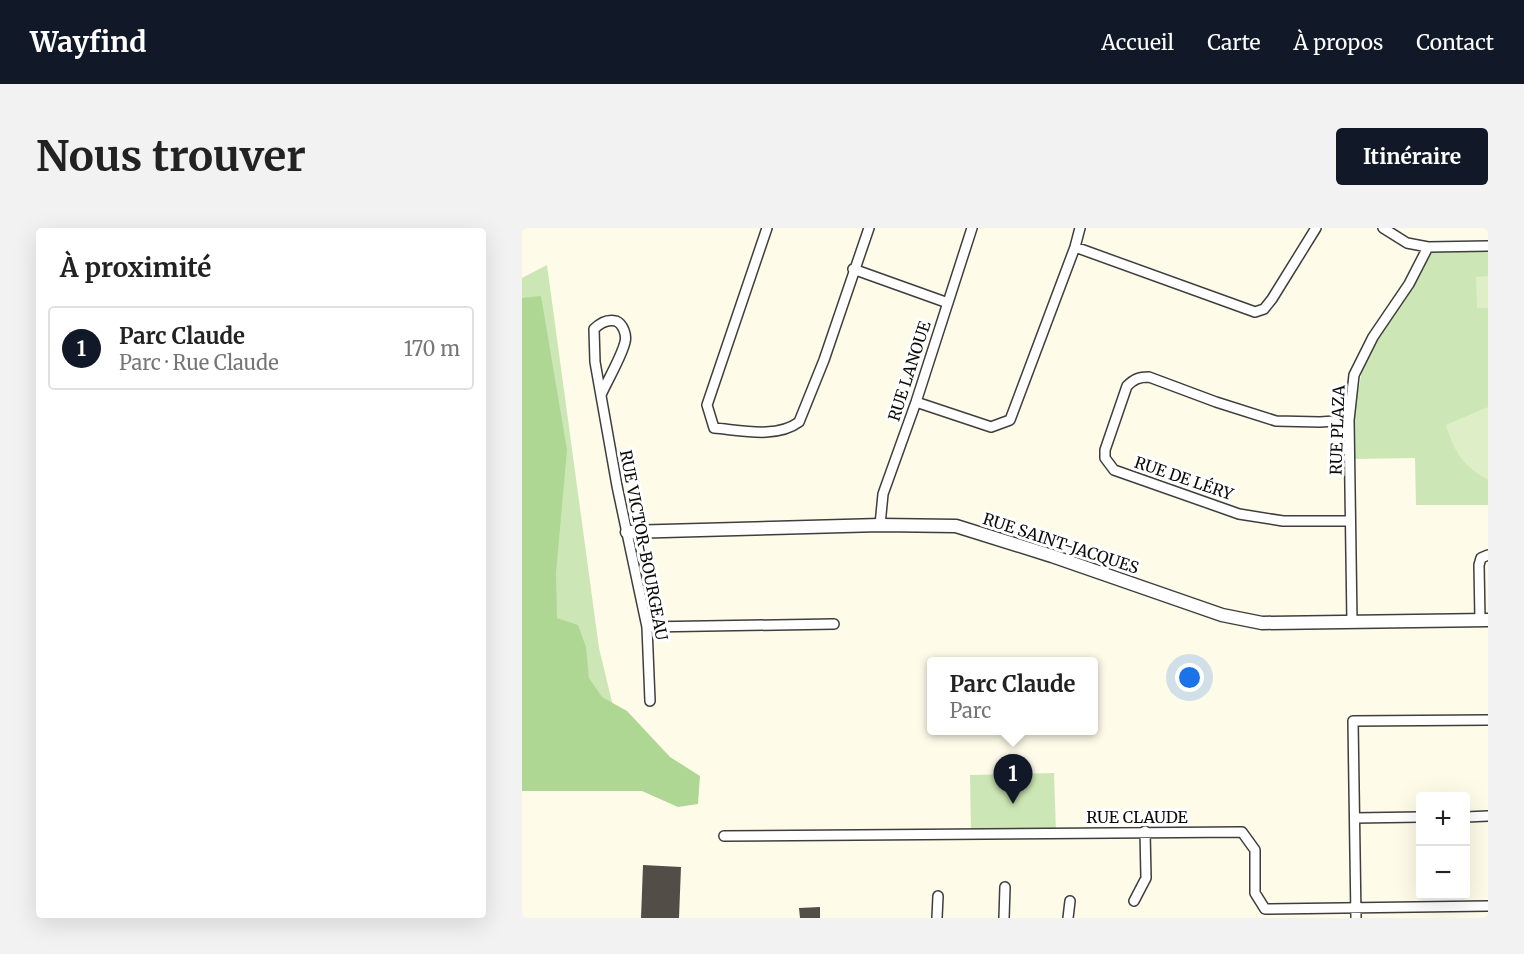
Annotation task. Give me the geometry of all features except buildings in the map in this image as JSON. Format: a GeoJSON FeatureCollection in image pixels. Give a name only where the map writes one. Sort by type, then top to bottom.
{"type":"FeatureCollection","features":[{"type":"Feature","properties":{"kind":"street"},"geometry":{"type":"LineString","coordinates":[[767,228],[707,405],[714,428],[759,432],[783,430],[799,423],[824,360],[869,228]]}},
{"type":"Feature","properties":{"kind":"street","name":"RUE LANOUE"},"geometry":{"type":"LineString","coordinates":[[880,525],[883,494],[972,228]]}},
{"type":"Feature","properties":{"kind":"street"},"geometry":{"type":"LineString","coordinates":[[915,402],[991,427],[1010,420],[1075,247],[1080,228]]}},
{"type":"Feature","properties":{"kind":"street"},"geometry":{"type":"LineString","coordinates":[[1075,247],[1255,312],[1264,309],[1272,299],[1316,228]]}},
{"type":"Feature","properties":{"kind":"street"},"geometry":{"type":"LineString","coordinates":[[1383,228],[1407,243],[1428,248],[1488,246]]}},
{"type":"Feature","properties":{"kind":"street","name":"RUE PLAZA"},"geometry":{"type":"LineString","coordinates":[[1352,622],[1349,420],[1354,375],[1372,337],[1409,284],[1428,248]]}},
{"type":"Feature","properties":{"kind":"street"},"geometry":{"type":"LineString","coordinates":[[854,269],[948,303]]}},
{"type":"Feature","properties":{"kind":"street","name":"RUE VICTOR-BOURGEAU"},"geometry":{"type":"LineString","coordinates":[[601,395],[626,342],[622,326],[617,321],[600,323],[594,329],[595,362],[601,395],[627,532],[647,627],[650,701]]}},
{"type":"Feature","properties":{"kind":"street","name":"RUE DE LÉRY"},"geometry":{"type":"LineString","coordinates":[[1349,420],[1276,421],[1149,377],[1142,377],[1127,386],[1105,450],[1105,458],[1114,470],[1239,514],[1283,521],[1350,521]]}},
{"type":"Feature","properties":{"kind":"street","name":"RUE SAINT-JACQUES"},"geometry":{"type":"LineString","coordinates":[[627,532],[880,525],[956,526],[1052,556],[1222,615],[1262,623],[1484,620],[1479,565],[1481,558],[1488,555]]}},
{"type":"Feature","properties":{"kind":"street"},"geometry":{"type":"LineString","coordinates":[[647,627],[834,624]]}},
{"type":"Feature","properties":{"kind":"street"},"geometry":{"type":"LineString","coordinates":[[1356,913],[1353,722],[1488,720]]}},
{"type":"Feature","properties":{"kind":"street"},"geometry":{"type":"LineString","coordinates":[[1470,817],[1488,816]]}},
{"type":"Feature","properties":{"kind":"street"},"geometry":{"type":"LineString","coordinates":[[1355,818],[1416,817]]}},
{"type":"Feature","properties":{"kind":"street"},"geometry":{"type":"LineString","coordinates":[[1134,901],[1146,878],[1145,831]]}},
{"type":"Feature","properties":{"kind":"street","name":"RUE CLAUDE"},"geometry":{"type":"LineString","coordinates":[[724,836],[1242,832],[1255,850],[1255,893],[1265,909],[1356,913],[1488,906]]}},
{"type":"Feature","properties":{"kind":"street"},"geometry":{"type":"LineString","coordinates":[[1004,918],[1005,887]]}},
{"type":"Feature","properties":{"kind":"street"},"geometry":{"type":"LineString","coordinates":[[937,918],[938,896]]}},
{"type":"Feature","properties":{"kind":"street"},"geometry":{"type":"LineString","coordinates":[[1068,918],[1070,901]]}},
{"type":"Feature","properties":{"kind":"green space"},"geometry":{"type":"Polygon","coordinates":[[[1488,248],[1488,505],[1416,505],[1415,458],[1354,459],[1353,417],[1365,356],[1429,251],[1488,248]]]}},
{"type":"Feature","properties":{"kind":"green space"},"geometry":{"type":"Polygon","coordinates":[[[547,265],[599,648],[631,781],[522,784],[522,278],[547,265]]]}},
{"type":"Feature","properties":{"kind":"green space"},"geometry":{"type":"Polygon","coordinates":[[[1488,276],[1488,308],[1477,308],[1476,277],[1488,276]]]}},
{"type":"Feature","properties":{"kind":"green space"},"geometry":{"type":"Polygon","coordinates":[[[541,296],[567,450],[556,573],[557,618],[578,625],[586,647],[589,678],[602,697],[627,711],[670,757],[700,776],[698,804],[678,807],[642,791],[522,791],[522,298],[541,296]]]}},
{"type":"Feature","properties":{"kind":"green space"},"geometry":{"type":"Polygon","coordinates":[[[1488,407],[1488,480],[1466,464],[1456,451],[1446,425],[1488,407]]]}},
{"type":"Feature","properties":{"kind":"green space"},"geometry":{"type":"Polygon","coordinates":[[[1054,773],[1056,832],[971,833],[970,775],[1054,773]]]}},
{"type":"Feature","properties":{"kind":"place","name":"Parc Claude"},"geometry":{"type":"Point","coordinates":[1013,804]}}]}
